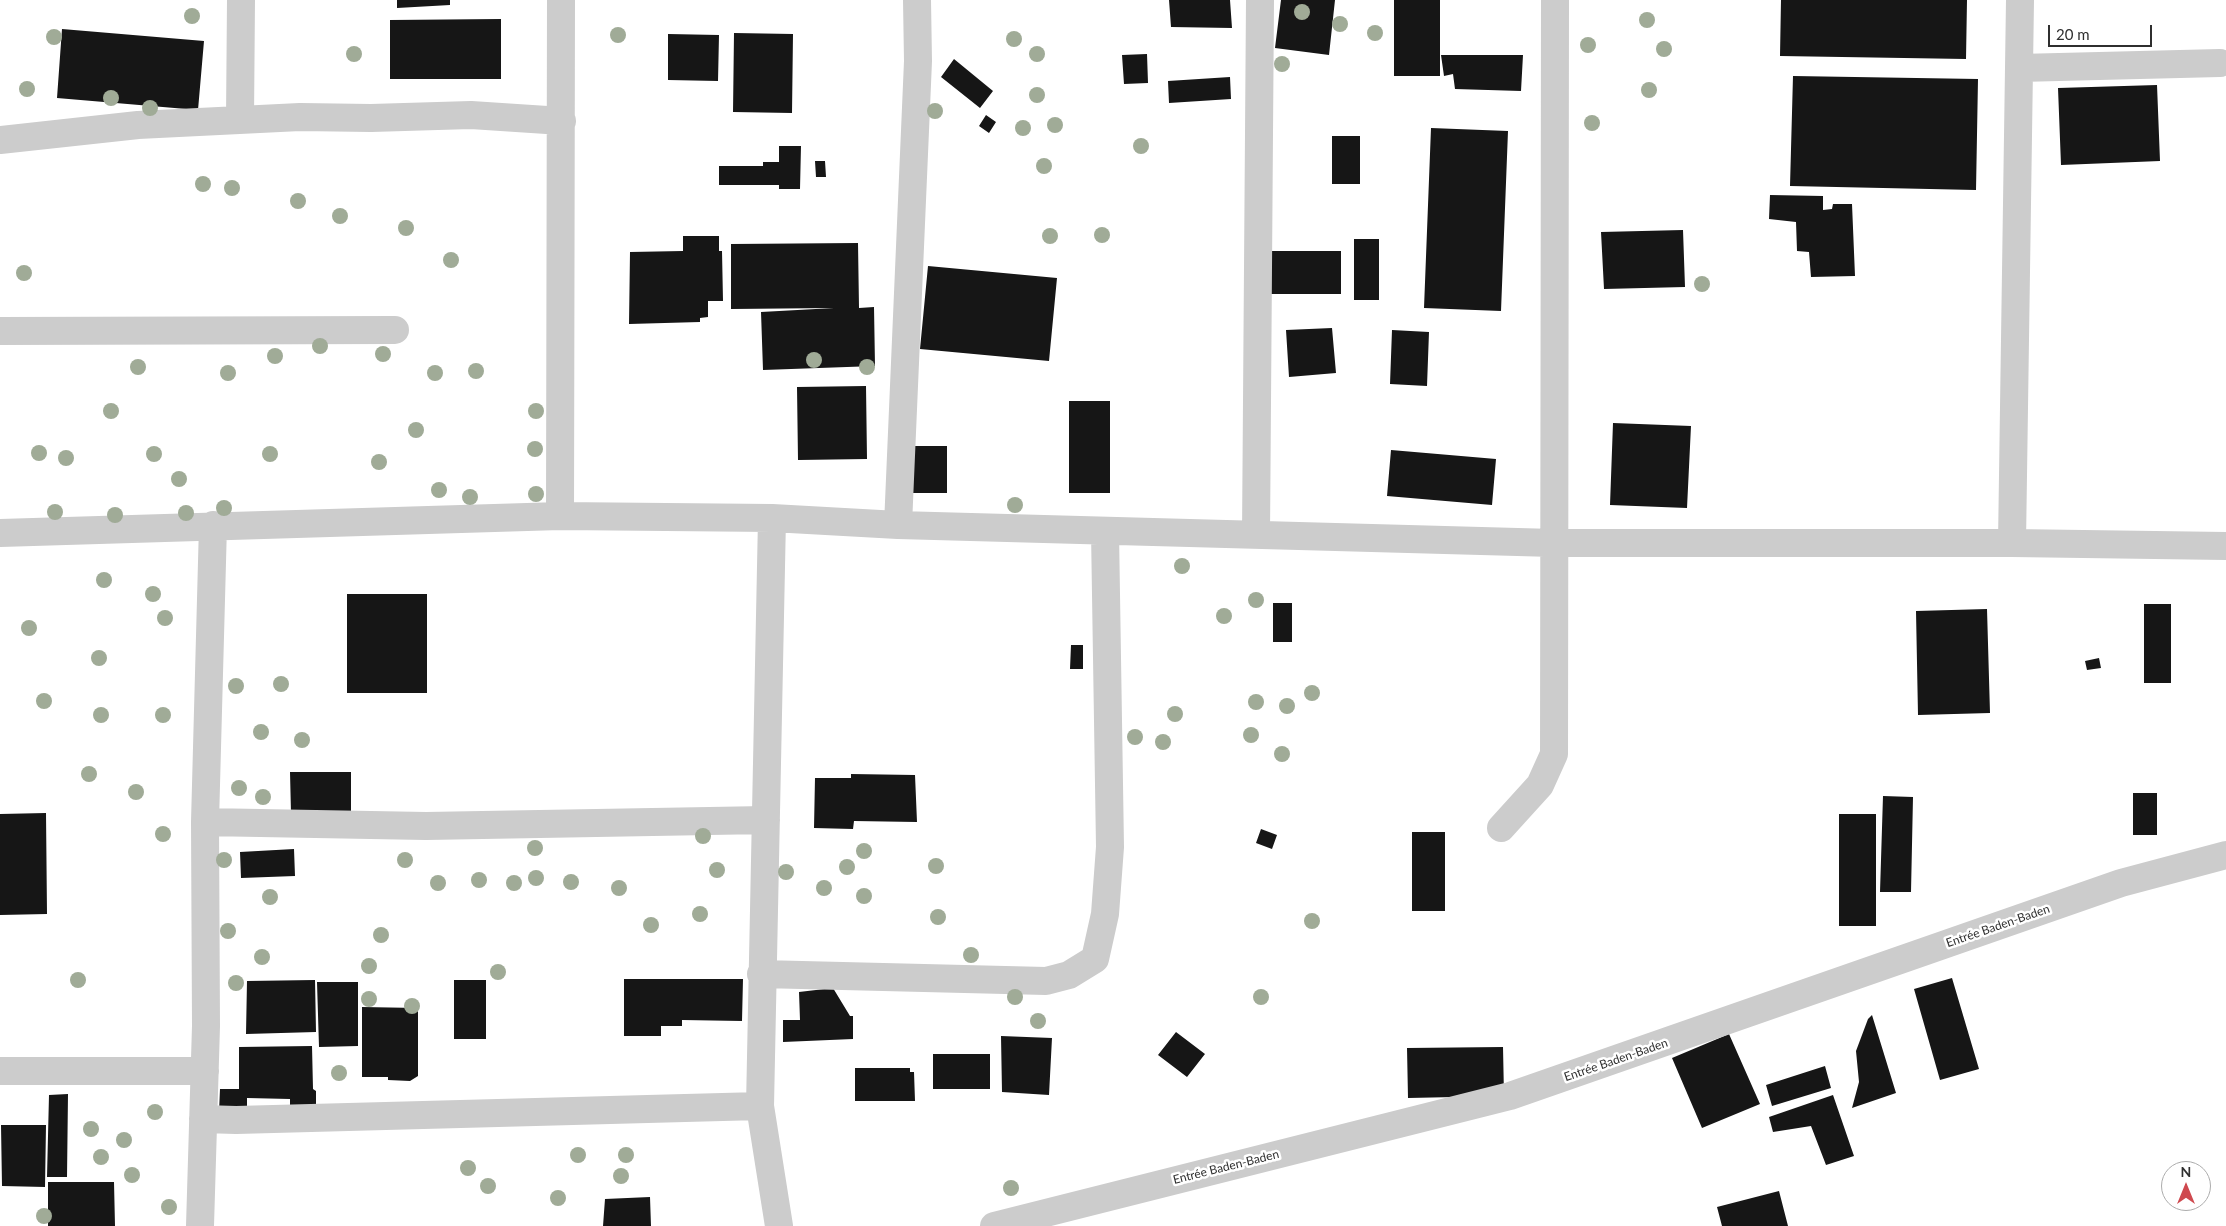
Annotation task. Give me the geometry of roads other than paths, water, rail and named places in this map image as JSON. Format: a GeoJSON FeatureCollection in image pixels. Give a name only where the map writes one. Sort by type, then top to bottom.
{"type":"FeatureCollection","features":[{"type":"Feature","properties":{"kind":"street"},"geometry":{"type":"LineString","coordinates":[[240,119],[241,0]]}},
{"type":"Feature","properties":{"kind":"street"},"geometry":{"type":"LineString","coordinates":[[560,516],[561,0]]}},
{"type":"Feature","properties":{"kind":"street"},"geometry":{"type":"LineString","coordinates":[[898,525],[918,62],[917,0]]}},
{"type":"Feature","properties":{"kind":"street"},"geometry":{"type":"LineString","coordinates":[[1256,535],[1260,0]]}},
{"type":"Feature","properties":{"kind":"street"},"geometry":{"type":"LineString","coordinates":[[1501,828],[1540,785],[1554,754],[1555,0]]}},
{"type":"Feature","properties":{"kind":"street"},"geometry":{"type":"LineString","coordinates":[[2012,543],[2020,0]]}},
{"type":"Feature","properties":{"kind":"street"},"geometry":{"type":"LineString","coordinates":[[2018,68],[2220,63]]}},
{"type":"Feature","properties":{"kind":"street"},"geometry":{"type":"LineString","coordinates":[[0,140],[138,125],[240,119],[471,115],[562,121]]}},
{"type":"Feature","properties":{"kind":"street"},"geometry":{"type":"LineString","coordinates":[[0,331],[395,330]]}},
{"type":"Feature","properties":{"kind":"street"},"geometry":{"type":"LineString","coordinates":[[0,533],[213,525],[560,516],[772,518],[898,525],[1554,543],[2012,543],[2226,546]]}},
{"type":"Feature","properties":{"kind":"street"},"geometry":{"type":"LineString","coordinates":[[772,518],[761,974],[760,1106],[780,1226]]}},
{"type":"Feature","properties":{"kind":"street"},"geometry":{"type":"LineString","coordinates":[[200,1226],[205,1071],[204,822],[213,525]]}},
{"type":"Feature","properties":{"kind":"street"},"geometry":{"type":"LineString","coordinates":[[761,974],[1046,981],[1070,975],[1095,959],[1105,914],[1110,847],[1105,531]]}},
{"type":"Feature","properties":{"kind":"street"},"geometry":{"type":"LineString","coordinates":[[204,822],[426,826],[766,820]]}},
{"type":"Feature","properties":{"kind":"street","name":"Entrée Baden-Baden"},"geometry":{"type":"LineString","coordinates":[[994,1226],[1510,1096],[2121,883],[2226,855]]}},
{"type":"Feature","properties":{"kind":"street"},"geometry":{"type":"LineString","coordinates":[[0,1071],[205,1071]]}},
{"type":"Feature","properties":{"kind":"street"},"geometry":{"type":"LineString","coordinates":[[203,1119],[236,1120],[760,1106]]}}]}
